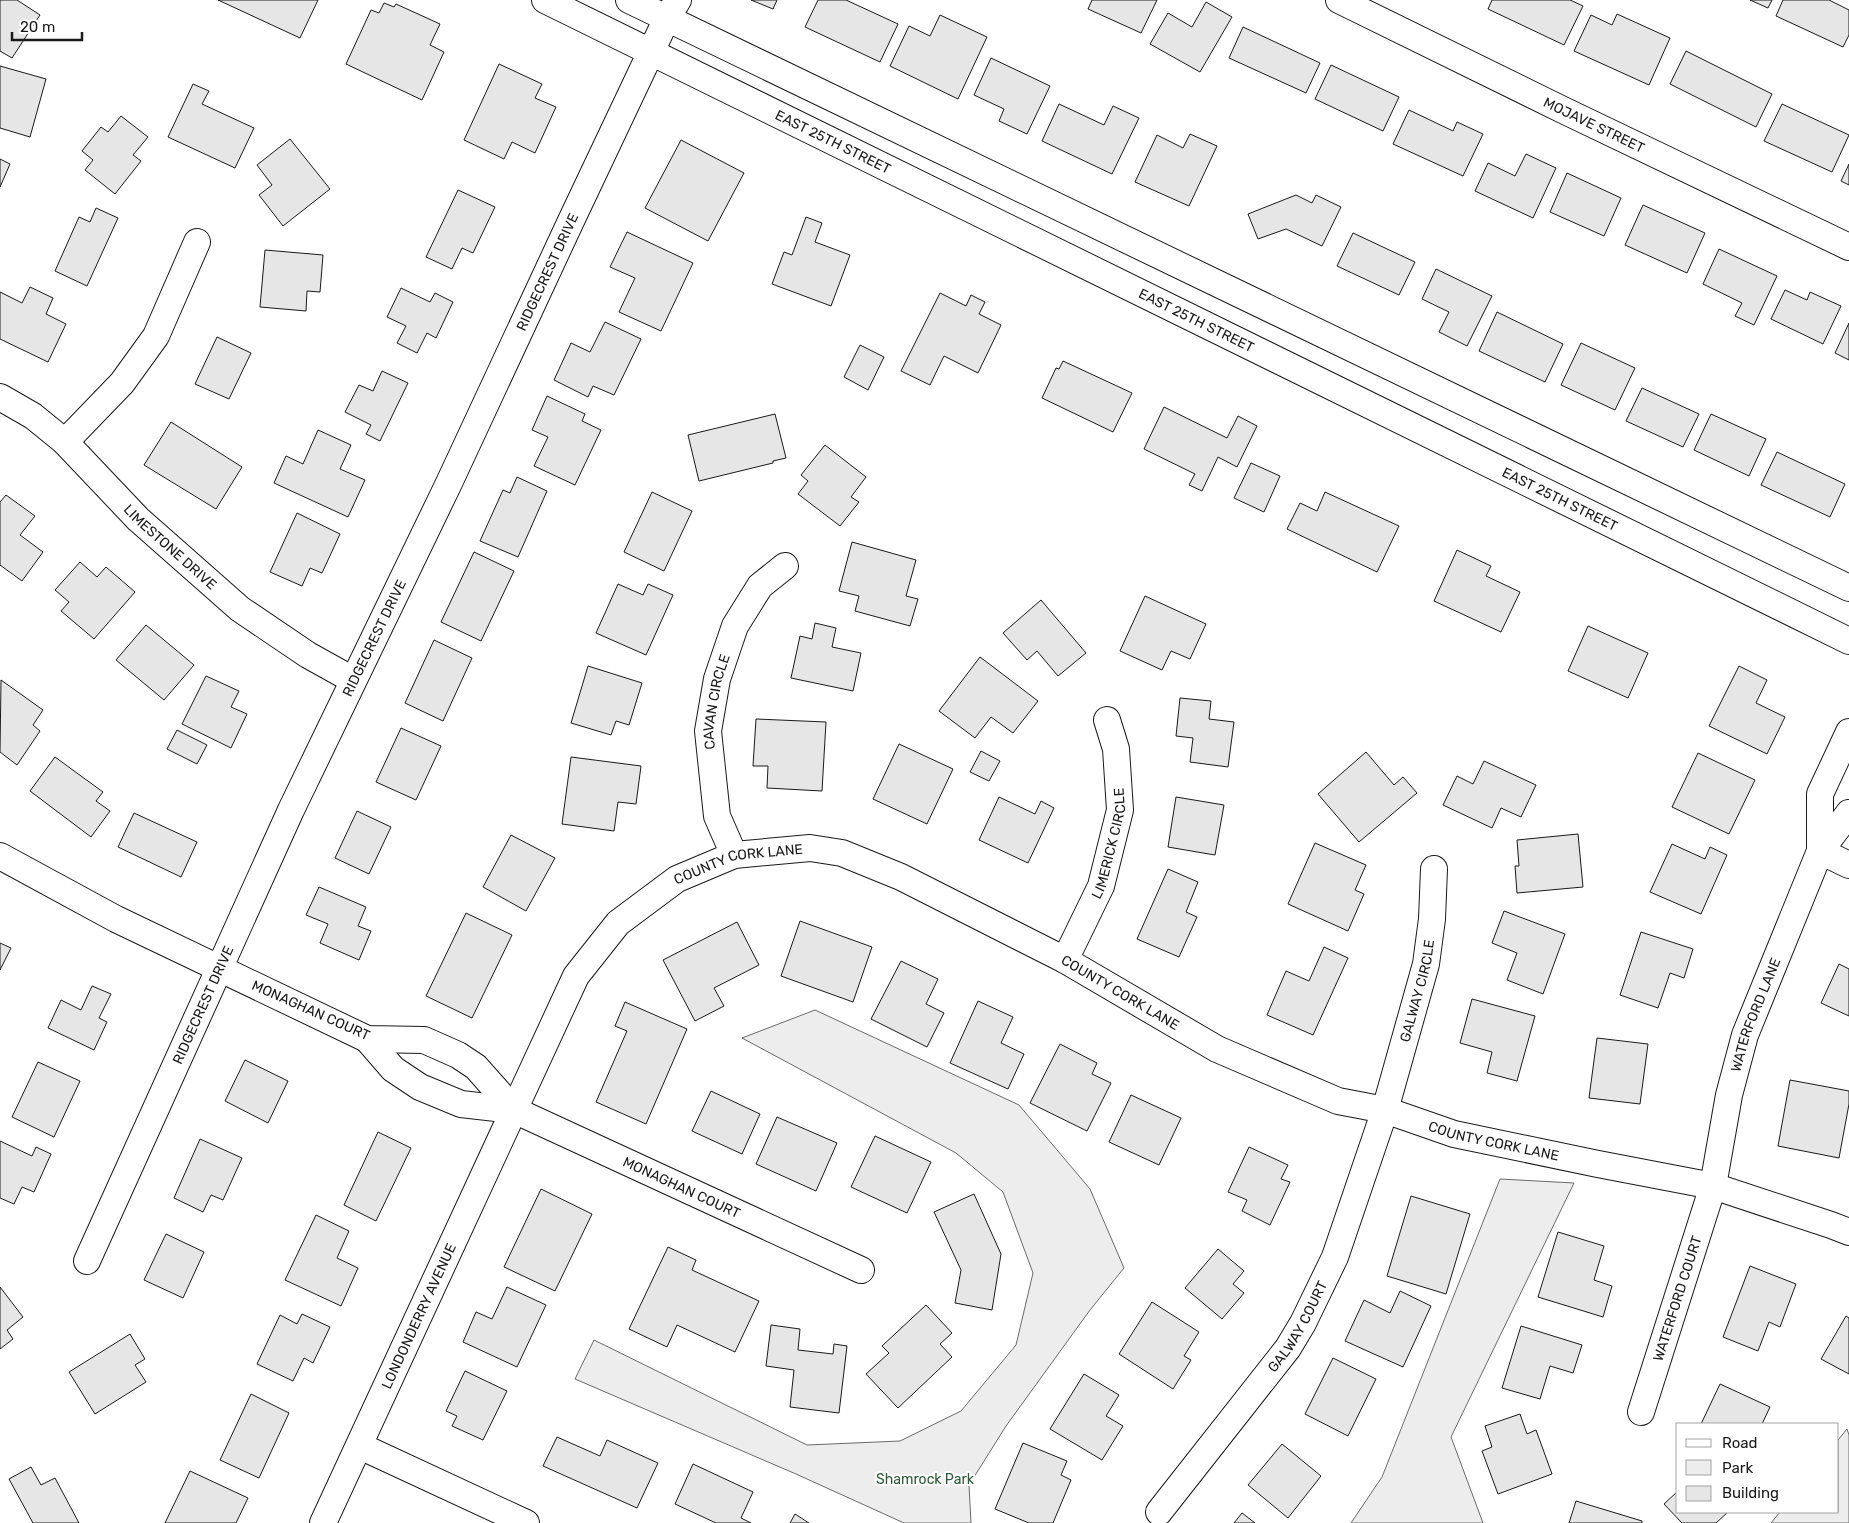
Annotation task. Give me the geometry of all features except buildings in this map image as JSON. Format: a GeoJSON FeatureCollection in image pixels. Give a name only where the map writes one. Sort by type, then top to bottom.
{"type":"FeatureCollection","features":[{"type":"Feature","properties":{"kind":"street","name":"EAST 25TH STREET"},"geometry":{"type":"LineString","coordinates":[[545,0],[1849,641]]}},
{"type":"Feature","properties":{"kind":"street"},"geometry":{"type":"LineString","coordinates":[[629,0],[672,9],[1849,588]]}},
{"type":"Feature","properties":{"kind":"street","name":"MOJAVE STREET"},"geometry":{"type":"LineString","coordinates":[[1339,0],[1849,247]]}},
{"type":"Feature","properties":{"kind":"street","name":"RIDGECREST DRIVE"},"geometry":{"type":"LineString","coordinates":[[87,1261],[291,810],[449,483],[565,232],[672,9]]}},
{"type":"Feature","properties":{"kind":"street"},"geometry":{"type":"LineString","coordinates":[[65,442],[122,383],[156,336],[197,242]]}},
{"type":"Feature","properties":{"kind":"street","name":"LIMESTONE DRIVE"},"geometry":{"type":"LineString","coordinates":[[0,397],[33,416],[65,442],[138,519],[240,609],[308,655],[353,680]]}},
{"type":"Feature","properties":{"kind":"street","name":"CAVAN CIRCLE"},"geometry":{"type":"LineString","coordinates":[[734,855],[717,816],[708,731],[717,679],[735,626],[760,586],[785,566]]}},
{"type":"Feature","properties":{"kind":"street","name":"LIMERICK CIRCLE"},"geometry":{"type":"LineString","coordinates":[[1065,960],[1101,886],[1120,810],[1116,749],[1107,720]]}},
{"type":"Feature","properties":{"kind":"street","name":"WATERFORD LANE"},"geometry":{"type":"LineString","coordinates":[[1820,852],[1820,794],[1849,732]]}},
{"type":"Feature","properties":{"kind":"street","name":"WATERFORD LANE"},"geometry":{"type":"LineString","coordinates":[[1713,1186],[1729,1095],[1745,1035],[1820,852],[1849,813]]}},
{"type":"Feature","properties":{"kind":"street","name":"COUNTY CORK LANE"},"geometry":{"type":"LineString","coordinates":[[514,1110],[576,976],[618,923],[677,879],[734,855],[810,848],[842,853],[901,878],[1065,960],[1217,1049],[1338,1102],[1385,1110],[1454,1134],[1713,1186],[1849,1232]]}},
{"type":"Feature","properties":{"kind":"street"},"geometry":{"type":"LineString","coordinates":[[1820,852],[1849,865]]}},
{"type":"Feature","properties":{"kind":"street","name":"MONAGHAN COURT"},"geometry":{"type":"LineString","coordinates":[[0,856],[116,919],[367,1039],[424,1040],[458,1055],[476,1067],[514,1110],[861,1270]]}},
{"type":"Feature","properties":{"kind":"street","name":"GALWAY CIRCLE"},"geometry":{"type":"LineString","coordinates":[[1385,1110],[1426,964],[1432,919],[1434,869]]}},
{"type":"Feature","properties":{"kind":"street"},"geometry":{"type":"LineString","coordinates":[[367,1039],[393,1069],[420,1087],[461,1104],[514,1110]]}},
{"type":"Feature","properties":{"kind":"street","name":"LONDONDERRY AVENUE"},"geometry":{"type":"LineString","coordinates":[[323,1523],[514,1110]]}},
{"type":"Feature","properties":{"kind":"street","name":"GALWAY COURT"},"geometry":{"type":"LineString","coordinates":[[1159,1512],[1288,1348],[1303,1323],[1335,1257],[1385,1110]]}},
{"type":"Feature","properties":{"kind":"street","name":"WATERFORD COURT"},"geometry":{"type":"LineString","coordinates":[[1641,1412],[1713,1186]]}},
{"type":"Feature","properties":{"kind":"street"},"geometry":{"type":"LineString","coordinates":[[360,1446],[526,1523]]}},
{"type":"Feature","properties":{"kind":"green space","name":"Shamrock Park"},"geometry":{"type":"Polygon","coordinates":[[[815,1010],[1019,1105],[1090,1189],[1124,1268],[1090,1310],[1006,1426],[969,1485],[971,1523],[904,1523],[796,1474],[575,1379],[594,1340],[807,1445],[900,1441],[961,1411],[1016,1345],[1033,1273],[1003,1192],[956,1153],[742,1038],[815,1010]]]}},
{"type":"Feature","properties":{"kind":"green space"},"geometry":{"type":"Polygon","coordinates":[[[1500,1179],[1574,1183],[1451,1437],[1483,1523],[1351,1523],[1382,1477],[1500,1179]]]}},
{"type":"Feature","properties":{"kind":"green space"},"geometry":{"type":"Polygon","coordinates":[[[1847,1429],[1849,1435],[1849,1523],[1771,1523],[1779,1513],[1839,1513],[1839,1439],[1847,1429]]]}}]}
